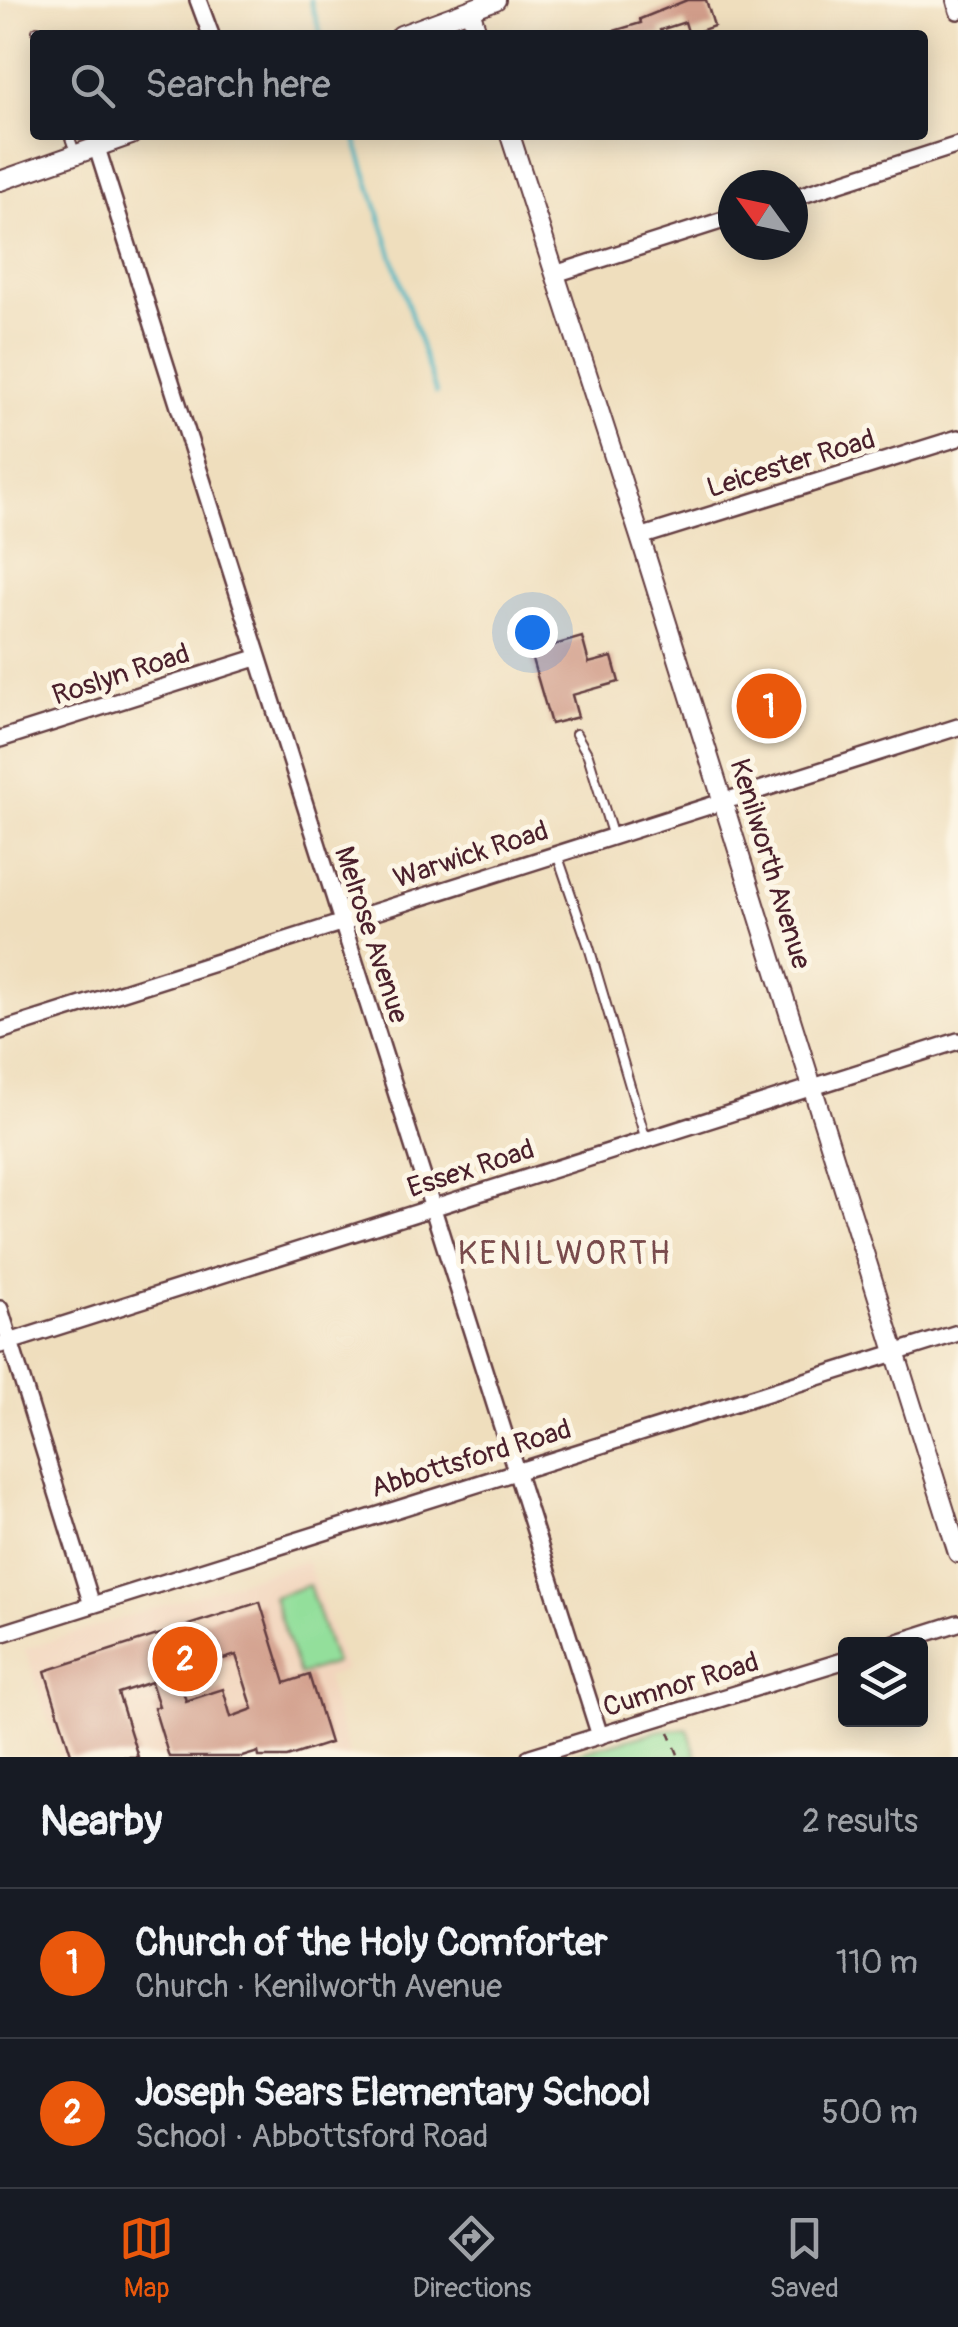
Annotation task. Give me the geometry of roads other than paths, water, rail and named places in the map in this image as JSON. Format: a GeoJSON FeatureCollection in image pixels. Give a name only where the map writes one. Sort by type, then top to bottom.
{"type":"FeatureCollection","features":[{"type":"Feature","properties":{"kind":"street"},"geometry":{"type":"LineString","coordinates":[[198,0],[208,30]]}},
{"type":"Feature","properties":{"kind":"street"},"geometry":{"type":"LineString","coordinates":[[412,30],[468,5],[496,0]]}},
{"type":"Feature","properties":{"kind":"street"},"geometry":{"type":"LineString","coordinates":[[955,0],[958,11]]}},
{"type":"Feature","properties":{"kind":"street"},"geometry":{"type":"LineString","coordinates":[[468,5],[476,30]]}},
{"type":"Feature","properties":{"kind":"street"},"geometry":{"type":"LineString","coordinates":[[0,181],[118,140]]}},
{"type":"Feature","properties":{"kind":"street","name":"Kenilworth Avenue"},"geometry":{"type":"LineString","coordinates":[[512,140],[958,1553]]}},
{"type":"Feature","properties":{"kind":"street"},"geometry":{"type":"LineString","coordinates":[[808,193],[958,146]]}},
{"type":"Feature","properties":{"kind":"street","name":"Melrose Avenue"},"geometry":{"type":"LineString","coordinates":[[97,148],[600,1736]]}},
{"type":"Feature","properties":{"kind":"street"},"geometry":{"type":"LineString","coordinates":[[555,274],[718,222]]}},
{"type":"Feature","properties":{"kind":"street","name":"Leicester Road"},"geometry":{"type":"LineString","coordinates":[[640,538],[958,438]]}},
{"type":"Feature","properties":{"kind":"street","name":"Roslyn Road"},"geometry":{"type":"LineString","coordinates":[[0,739],[256,658]]}},
{"type":"Feature","properties":{"kind":"street","name":"Warwick Road"},"geometry":{"type":"LineString","coordinates":[[0,1030],[958,727]]}},
{"type":"Feature","properties":{"kind":"street","name":"Essex Road"},"geometry":{"type":"LineString","coordinates":[[5,1344],[958,1041]]}},
{"type":"Feature","properties":{"kind":"street"},"geometry":{"type":"LineString","coordinates":[[0,1308],[5,1344],[92,1604]]}},
{"type":"Feature","properties":{"kind":"street","name":"Abbottsford Road"},"geometry":{"type":"LineString","coordinates":[[0,1634],[958,1333]]}},
{"type":"Feature","properties":{"kind":"street"},"geometry":{"type":"LineString","coordinates":[[914,1637],[958,1623]]}},
{"type":"Feature","properties":{"kind":"street","name":"Cumnor Road"},"geometry":{"type":"LineString","coordinates":[[530,1757],[838,1662]]}},
{"type":"Feature","properties":{"kind":"lane"},"geometry":{"type":"LineString","coordinates":[[71,140],[76,155]]}},
{"type":"Feature","properties":{"kind":"lane"},"geometry":{"type":"LineString","coordinates":[[576,734],[588,755],[613,837]]}},
{"type":"Feature","properties":{"kind":"lane"},"geometry":{"type":"LineString","coordinates":[[557,854],[646,1140]]}},
{"type":"Feature","properties":{"kind":"waterway"},"geometry":{"type":"LineString","coordinates":[[310,0],[319,30]]}},
{"type":"Feature","properties":{"kind":"waterway"},"geometry":{"type":"LineString","coordinates":[[356,140],[436,393]]}},
{"type":"Feature","properties":{"kind":"place","name":"Church of the Holy Comforter"},"geometry":{"type":"Point","coordinates":[769,706]}},
{"type":"Feature","properties":{"kind":"place","name":"Joseph Sears Elementary School"},"geometry":{"type":"Point","coordinates":[185,1659]}},
{"type":"Feature","properties":{"kind":"district","name":"KENILWORTH"},"geometry":{"type":"Point","coordinates":[565,1254]}}]}
